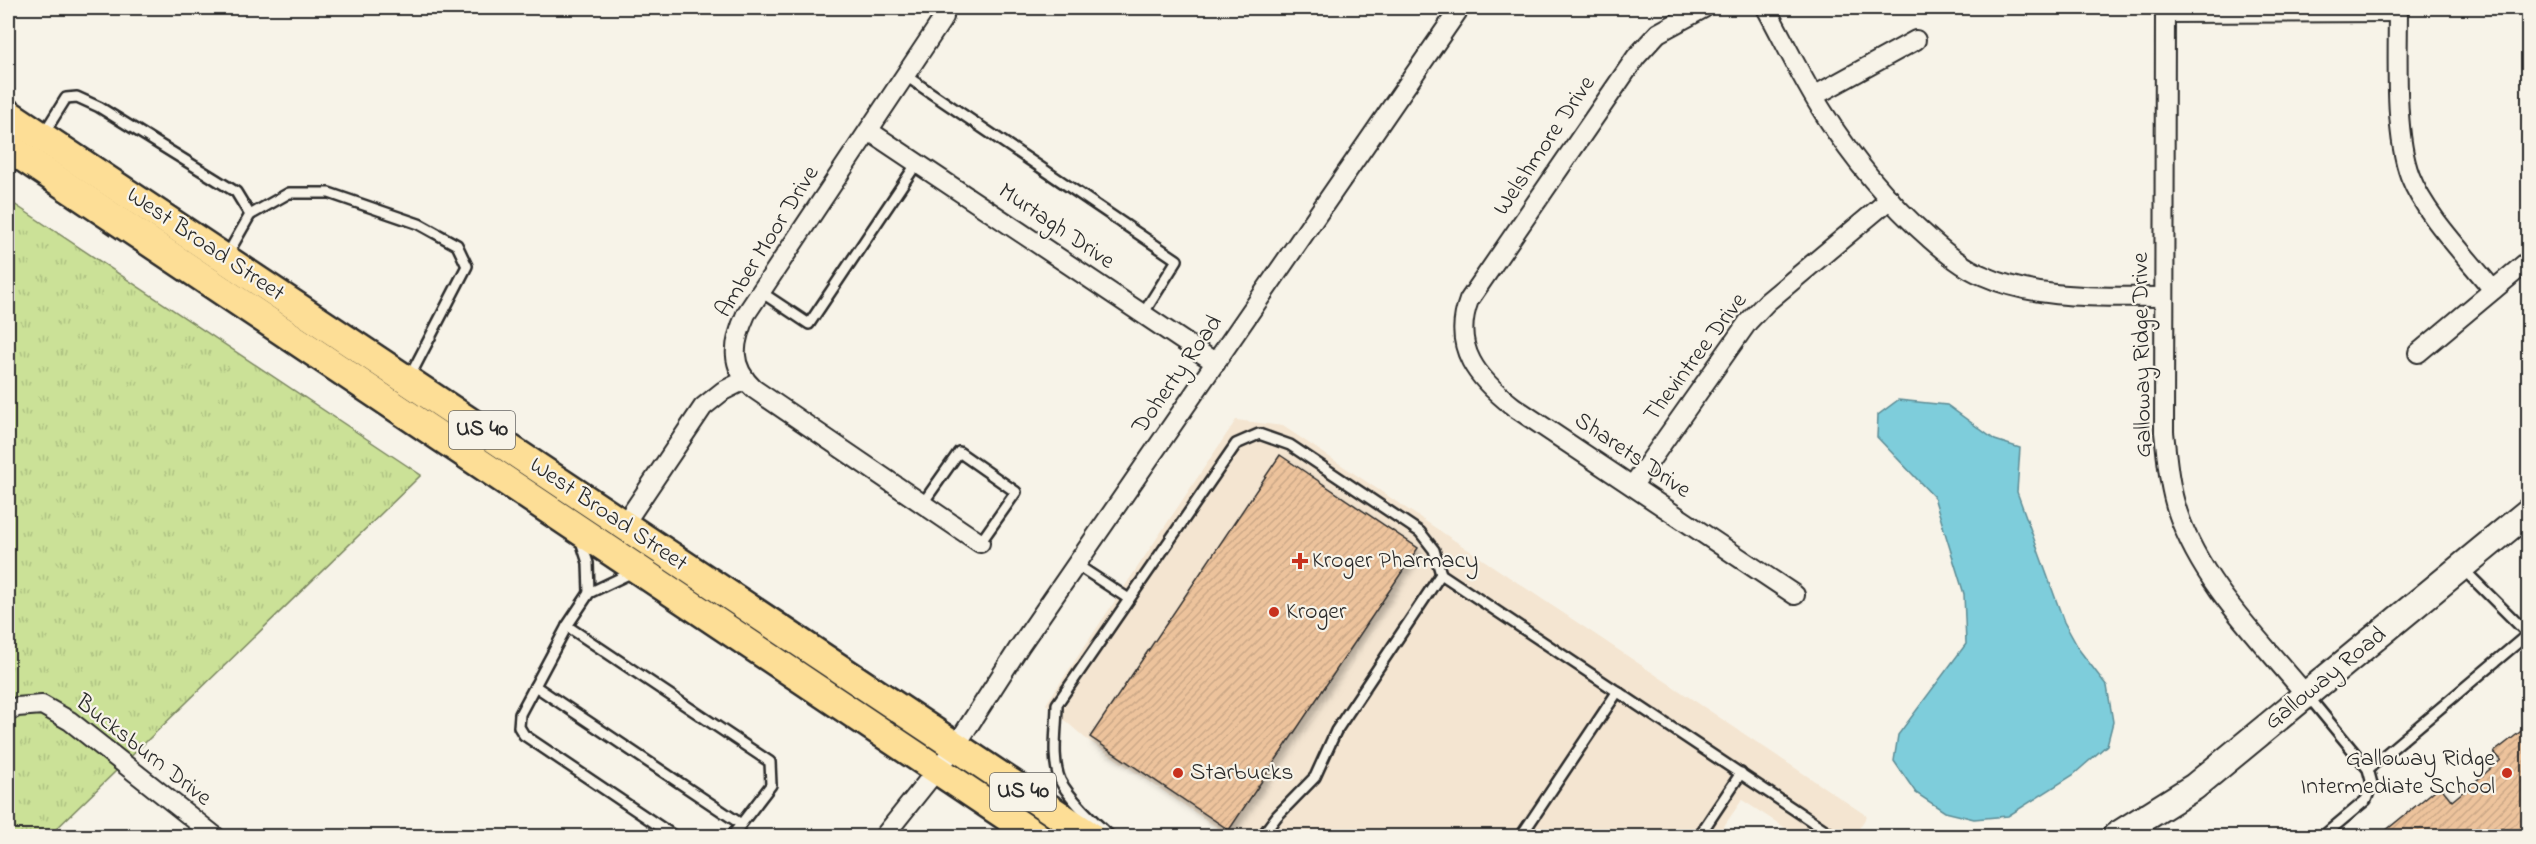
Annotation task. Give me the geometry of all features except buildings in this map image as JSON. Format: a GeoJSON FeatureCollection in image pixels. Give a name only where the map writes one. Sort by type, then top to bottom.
{"type":"FeatureCollection","features":[{"type":"Feature","properties":{"kind":"main road","name":"West Broad Street"},"geometry":{"type":"LineString","coordinates":[[8,114],[28,148],[217,271],[578,530],[1036,837]]}},
{"type":"Feature","properties":{"kind":"main road","name":"West Broad Street"},"geometry":{"type":"LineString","coordinates":[[217,271],[408,380],[1090,837]]}},
{"type":"Feature","properties":{"kind":"street","name":"Doherty Road"},"geometry":{"type":"LineString","coordinates":[[884,837],[955,747],[1020,646],[1460,8]]}},
{"type":"Feature","properties":{"kind":"street","name":"Welshmore Drive"},"geometry":{"type":"LineString","coordinates":[[1464,339],[1465,311],[1469,300],[1636,57],[1658,33],[1704,8]]}},
{"type":"Feature","properties":{"kind":"street"},"geometry":{"type":"LineString","coordinates":[[1766,8],[1838,136],[1912,223],[1945,252],[1983,276],[2025,289],[2068,296],[2164,297]]}},
{"type":"Feature","properties":{"kind":"street"},"geometry":{"type":"LineString","coordinates":[[2165,10],[2398,10],[2400,123],[2410,175],[2430,212],[2493,290]]}},
{"type":"Feature","properties":{"kind":"street","name":"Galloway Ridge Drive"},"geometry":{"type":"LineString","coordinates":[[2165,10],[2164,432],[2169,475],[2178,513],[2194,549],[2216,586],[2306,695]]}},
{"type":"Feature","properties":{"kind":"street","name":"Amber Moor Drive"},"geometry":{"type":"LineString","coordinates":[[745,380],[737,363],[736,336],[746,314],[944,17]]}},
{"type":"Feature","properties":{"kind":"street"},"geometry":{"type":"LineString","coordinates":[[1814,96],[1916,40]]}},
{"type":"Feature","properties":{"kind":"street","name":"Murtagh Drive"},"geometry":{"type":"LineString","coordinates":[[869,131],[1216,363]]}},
{"type":"Feature","properties":{"kind":"street","name":"Thevintree Drive"},"geometry":{"type":"LineString","coordinates":[[1633,485],[1748,322],[1767,302],[1890,199]]}},
{"type":"Feature","properties":{"kind":"street"},"geometry":{"type":"LineString","coordinates":[[2418,353],[2529,261]]}},
{"type":"Feature","properties":{"kind":"street","name":"Sharets Drive"},"geometry":{"type":"LineString","coordinates":[[1464,339],[1472,365],[1496,393],[1795,595]]}},
{"type":"Feature","properties":{"kind":"street"},"geometry":{"type":"LineString","coordinates":[[623,526],[703,407],[723,392],[745,380],[754,389],[980,543]]}},
{"type":"Feature","properties":{"kind":"street","name":"Galloway Road"},"geometry":{"type":"LineString","coordinates":[[2116,837],[2194,787],[2529,512]]}},
{"type":"Feature","properties":{"kind":"street","name":"Bucksburn Drive"},"geometry":{"type":"LineString","coordinates":[[8,712],[17,707],[42,705],[70,721],[215,837]]}},
{"type":"Feature","properties":{"kind":"lane"},"geometry":{"type":"LineString","coordinates":[[906,76],[1177,260],[1143,314]]}},
{"type":"Feature","properties":{"kind":"lane"},"geometry":{"type":"LineString","coordinates":[[28,148],[66,98],[77,97],[99,107],[236,192],[250,215]]}},
{"type":"Feature","properties":{"kind":"lane"},"geometry":{"type":"LineString","coordinates":[[760,292],[809,324],[917,163]]}},
{"type":"Feature","properties":{"kind":"lane"},"geometry":{"type":"LineString","coordinates":[[217,271],[250,215],[288,193],[329,194],[419,224],[456,245],[467,266],[408,380]]}},
{"type":"Feature","properties":{"kind":"lane"},"geometry":{"type":"LineString","coordinates":[[1110,837],[1090,818],[1061,780],[1056,754],[1057,705],[1236,444],[1259,434],[1290,445],[1420,532],[1434,550],[1441,574],[1834,837]]}},
{"type":"Feature","properties":{"kind":"lane"},"geometry":{"type":"LineString","coordinates":[[923,503],[959,452],[992,475],[1016,492],[980,543]]}},
{"type":"Feature","properties":{"kind":"lane"},"geometry":{"type":"LineString","coordinates":[[578,530],[588,562],[589,593]]}},
{"type":"Feature","properties":{"kind":"lane"},"geometry":{"type":"LineString","coordinates":[[1077,565],[1129,599]]}},
{"type":"Feature","properties":{"kind":"lane"},"geometry":{"type":"LineString","coordinates":[[2368,769],[2529,634],[2462,568]]}},
{"type":"Feature","properties":{"kind":"lane"},"geometry":{"type":"LineString","coordinates":[[638,570],[589,593],[567,626],[520,714],[519,727],[524,735],[674,837]]}},
{"type":"Feature","properties":{"kind":"lane"},"geometry":{"type":"LineString","coordinates":[[1262,837],[1276,816],[1315,777],[1336,731],[1441,574]]}},
{"type":"Feature","properties":{"kind":"lane"},"geometry":{"type":"LineString","coordinates":[[567,626],[770,762],[771,784],[732,837]]}},
{"type":"Feature","properties":{"kind":"lane"},"geometry":{"type":"LineString","coordinates":[[535,686],[741,824]]}},
{"type":"Feature","properties":{"kind":"lane"},"geometry":{"type":"LineString","coordinates":[[1521,837],[1618,691]]}},
{"type":"Feature","properties":{"kind":"lane"},"geometry":{"type":"LineString","coordinates":[[2306,695],[2368,769],[2372,784],[2366,800],[2323,837]]}},
{"type":"Feature","properties":{"kind":"lane"},"geometry":{"type":"LineString","coordinates":[[1699,837],[1741,773]]}},
{"type":"Feature","properties":{"kind":"shaded area"},"geometry":{"type":"Polygon","coordinates":[[[1236,420],[1283,426],[1867,816],[1854,836],[1798,836],[1742,800],[1717,836],[1230,836],[1085,738],[1046,704],[1236,420]]]}},
{"type":"Feature","properties":{"kind":"green space"},"geometry":{"type":"Polygon","coordinates":[[[8,200],[421,475],[49,836],[8,836],[8,200]]]}},
{"type":"Feature","properties":{"kind":"water"},"geometry":{"type":"Polygon","coordinates":[[[1898,400],[1947,405],[1995,440],[2020,448],[2017,492],[2064,622],[2080,651],[2107,686],[2113,722],[2107,745],[2073,775],[2008,816],[1974,819],[1945,812],[1916,793],[1894,761],[1898,735],[1966,644],[1964,594],[1934,497],[1877,437],[1878,415],[1898,400]]]}},
{"type":"Feature","properties":{"kind":"place","name":"Kroger Pharmacy"},"geometry":{"type":"Point","coordinates":[1300,561]}},
{"type":"Feature","properties":{"kind":"place","name":"Kroger"},"geometry":{"type":"Point","coordinates":[1274,612]}},
{"type":"Feature","properties":{"kind":"place","name":"Starbucks"},"geometry":{"type":"Point","coordinates":[1178,773]}},
{"type":"Feature","properties":{"kind":"place","name":"Galloway Ridge Intermediate School"},"geometry":{"type":"Point","coordinates":[2507,773]}}]}
